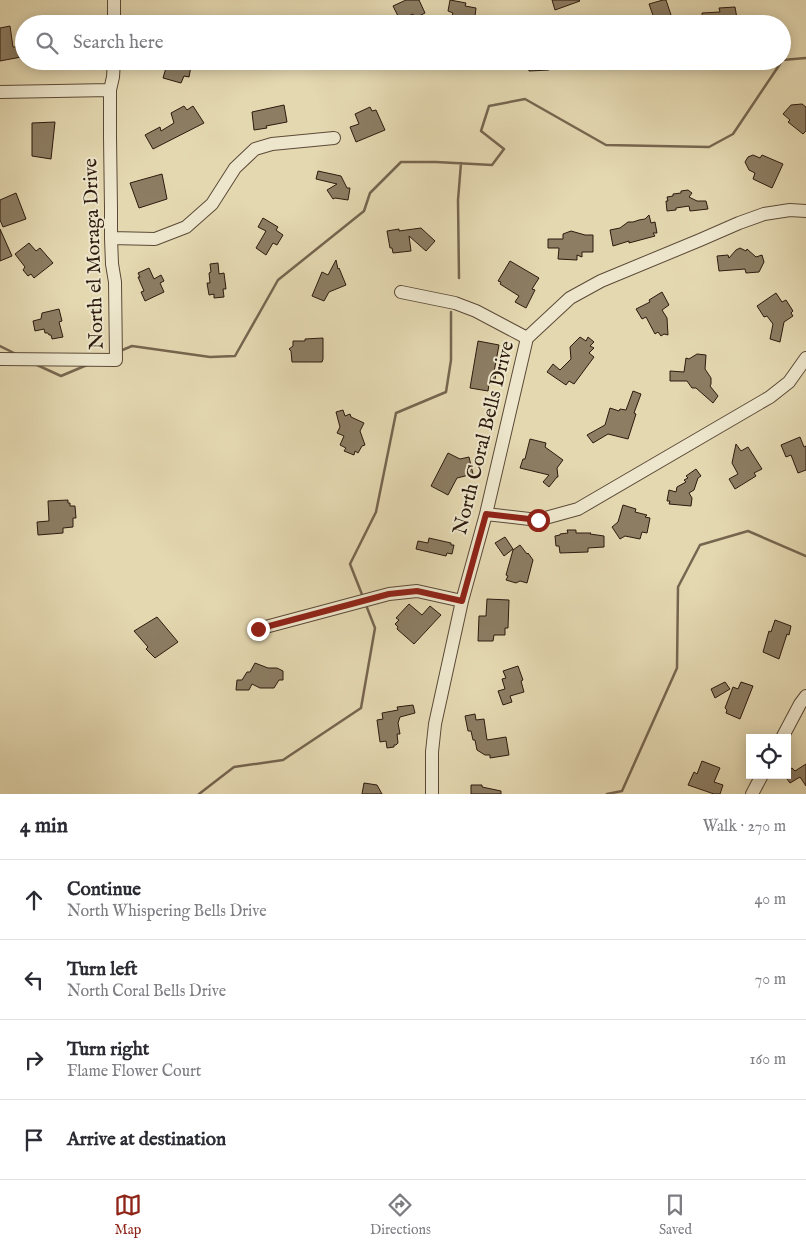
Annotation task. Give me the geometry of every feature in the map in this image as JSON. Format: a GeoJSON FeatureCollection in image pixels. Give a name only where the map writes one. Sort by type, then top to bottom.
{"type":"FeatureCollection","features":[{"type":"Feature","properties":{"kind":"street"},"geometry":{"type":"LineString","coordinates":[[114,0],[114,15]]}},
{"type":"Feature","properties":{"kind":"street","name":"North el Moraga Drive"},"geometry":{"type":"LineString","coordinates":[[0,359],[116,360],[111,238],[110,90],[113,70]]}},
{"type":"Feature","properties":{"kind":"street"},"geometry":{"type":"LineString","coordinates":[[0,92],[110,90]]}},
{"type":"Feature","properties":{"kind":"street"},"geometry":{"type":"LineString","coordinates":[[111,238],[154,240],[186,227],[212,204],[235,168],[255,149],[272,144],[334,138]]}},
{"type":"Feature","properties":{"kind":"street","name":"North Coral Bells Drive"},"geometry":{"type":"LineString","coordinates":[[432,794],[432,752],[435,724],[462,601],[486,514],[527,338],[570,298],[601,280],[764,214],[790,210],[806,211]]}},
{"type":"Feature","properties":{"kind":"street"},"geometry":{"type":"LineString","coordinates":[[401,292],[456,303],[476,311],[527,338]]}},
{"type":"Feature","properties":{"kind":"street"},"geometry":{"type":"LineString","coordinates":[[486,514],[538,520],[578,509],[770,397],[789,382],[806,358]]}},
{"type":"Feature","properties":{"kind":"street"},"geometry":{"type":"LineString","coordinates":[[258,629],[389,594],[417,591],[462,601]]}},
{"type":"Feature","properties":{"kind":"street"},"geometry":{"type":"LineString","coordinates":[[784,734],[806,696]]}},
{"type":"Feature","properties":{"kind":"street"},"geometry":{"type":"LineString","coordinates":[[752,794],[760,779]]}},
{"type":"Feature","properties":{"kind":"building"},"geometry":{"type":"Polygon","coordinates":[[[406,0],[419,0],[425,13],[421,15],[398,15],[393,6],[406,0]]]}},
{"type":"Feature","properties":{"kind":"building"},"geometry":{"type":"Polygon","coordinates":[[[450,0],[466,3],[465,6],[476,8],[475,15],[452,15],[453,13],[448,11],[450,0]]]}},
{"type":"Feature","properties":{"kind":"building"},"geometry":{"type":"Polygon","coordinates":[[[552,0],[579,0],[580,1],[555,10],[552,0]]]}},
{"type":"Feature","properties":{"kind":"building"},"geometry":{"type":"Polygon","coordinates":[[[666,0],[671,15],[653,15],[649,4],[666,0]]]}},
{"type":"Feature","properties":{"kind":"building"},"geometry":{"type":"Polygon","coordinates":[[[735,7],[736,15],[702,15],[702,13],[720,12],[719,8],[735,7]]]}},
{"type":"Feature","properties":{"kind":"building"},"geometry":{"type":"Polygon","coordinates":[[[10,26],[13,47],[15,47],[15,58],[0,61],[0,28],[10,26]]]}},
{"type":"Feature","properties":{"kind":"building"},"geometry":{"type":"Polygon","coordinates":[[[165,70],[190,70],[189,77],[184,76],[181,83],[163,78],[165,70]]]}},
{"type":"Feature","properties":{"kind":"building"},"geometry":{"type":"Polygon","coordinates":[[[802,104],[806,107],[806,131],[803,134],[788,122],[790,120],[783,114],[791,105],[802,104]]]}},
{"type":"Feature","properties":{"kind":"building"},"geometry":{"type":"Polygon","coordinates":[[[284,105],[287,122],[254,130],[252,112],[284,105]]]}},
{"type":"Feature","properties":{"kind":"building"},"geometry":{"type":"Polygon","coordinates":[[[184,106],[187,110],[193,106],[204,123],[153,149],[145,135],[160,127],[161,131],[174,123],[171,113],[184,106]]]}},
{"type":"Feature","properties":{"kind":"building"},"geometry":{"type":"Polygon","coordinates":[[[370,107],[372,111],[376,110],[385,130],[356,142],[350,127],[359,124],[355,114],[370,107]]]}},
{"type":"Feature","properties":{"kind":"building"},"geometry":{"type":"Polygon","coordinates":[[[55,122],[51,159],[32,156],[32,123],[55,122]]]}},
{"type":"Feature","properties":{"kind":"building"},"geometry":{"type":"Polygon","coordinates":[[[753,155],[760,158],[762,155],[783,164],[772,188],[753,179],[755,173],[749,170],[745,162],[748,157],[753,155]]]}},
{"type":"Feature","properties":{"kind":"building"},"geometry":{"type":"Polygon","coordinates":[[[318,171],[341,176],[347,188],[350,188],[348,200],[333,199],[327,190],[337,184],[316,179],[318,171]]]}},
{"type":"Feature","properties":{"kind":"building"},"geometry":{"type":"Polygon","coordinates":[[[162,174],[167,199],[139,208],[130,183],[162,174]]]}},
{"type":"Feature","properties":{"kind":"building"},"geometry":{"type":"Polygon","coordinates":[[[688,190],[692,193],[689,197],[697,201],[706,201],[708,209],[690,211],[689,206],[667,211],[667,197],[688,190]]]}},
{"type":"Feature","properties":{"kind":"building"},"geometry":{"type":"Polygon","coordinates":[[[16,193],[26,219],[3,227],[0,220],[0,200],[16,193]]]}},
{"type":"Feature","properties":{"kind":"building"},"geometry":{"type":"Polygon","coordinates":[[[649,215],[651,223],[655,222],[657,233],[653,233],[655,236],[613,246],[610,230],[620,228],[628,222],[645,219],[649,215]]]}},
{"type":"Feature","properties":{"kind":"building"},"geometry":{"type":"Polygon","coordinates":[[[263,218],[278,227],[276,230],[283,235],[277,245],[273,243],[266,255],[256,248],[266,231],[258,227],[263,218]]]}},
{"type":"Feature","properties":{"kind":"building"},"geometry":{"type":"Polygon","coordinates":[[[421,228],[435,241],[426,251],[409,236],[411,251],[393,253],[392,248],[390,248],[387,231],[421,228]]]}},
{"type":"Feature","properties":{"kind":"building"},"geometry":{"type":"Polygon","coordinates":[[[0,229],[12,256],[0,261],[0,229]]]}},
{"type":"Feature","properties":{"kind":"building"},"geometry":{"type":"Polygon","coordinates":[[[571,231],[593,235],[593,252],[582,252],[582,257],[577,255],[577,260],[558,259],[559,248],[548,248],[548,239],[563,239],[563,234],[571,231]]]}},
{"type":"Feature","properties":{"kind":"building"},"geometry":{"type":"Polygon","coordinates":[[[29,243],[36,251],[40,248],[53,263],[34,278],[31,274],[28,276],[23,270],[25,267],[15,254],[29,243]]]}},
{"type":"Feature","properties":{"kind":"building"},"geometry":{"type":"Polygon","coordinates":[[[740,248],[746,251],[747,249],[756,257],[762,255],[764,262],[759,272],[746,273],[745,269],[719,271],[717,256],[728,255],[729,258],[740,248]]]}},
{"type":"Feature","properties":{"kind":"building"},"geometry":{"type":"Polygon","coordinates":[[[336,260],[346,285],[329,292],[324,301],[312,296],[322,272],[328,275],[336,260]]]}},
{"type":"Feature","properties":{"kind":"building"},"geometry":{"type":"Polygon","coordinates":[[[510,261],[539,278],[532,289],[535,290],[526,308],[515,302],[519,296],[498,281],[510,261]]]}},
{"type":"Feature","properties":{"kind":"building"},"geometry":{"type":"Polygon","coordinates":[[[218,263],[219,274],[224,273],[226,289],[223,289],[224,297],[214,298],[214,294],[209,295],[207,283],[210,283],[210,264],[218,263]]]}},
{"type":"Feature","properties":{"kind":"building"},"geometry":{"type":"Polygon","coordinates":[[[149,268],[154,279],[161,275],[164,281],[160,283],[164,292],[145,301],[141,292],[144,291],[138,273],[149,268]]]}},
{"type":"Feature","properties":{"kind":"building"},"geometry":{"type":"Polygon","coordinates":[[[662,292],[669,305],[662,310],[667,318],[668,335],[664,334],[661,336],[658,332],[655,334],[646,317],[642,319],[636,309],[650,302],[649,300],[662,292]]]}},
{"type":"Feature","properties":{"kind":"building"},"geometry":{"type":"Polygon","coordinates":[[[776,293],[782,302],[786,300],[793,311],[791,313],[793,316],[784,322],[780,342],[770,339],[773,324],[767,316],[764,317],[757,306],[776,293]]]}},
{"type":"Feature","properties":{"kind":"building"},"geometry":{"type":"Polygon","coordinates":[[[59,309],[62,321],[59,322],[63,337],[52,339],[51,335],[45,333],[44,329],[35,331],[33,321],[41,319],[42,313],[59,309]]]}},
{"type":"Feature","properties":{"kind":"building"},"geometry":{"type":"Polygon","coordinates":[[[580,337],[586,341],[588,337],[594,342],[590,346],[594,348],[589,353],[594,357],[574,384],[569,381],[566,385],[547,372],[553,364],[560,370],[571,359],[570,347],[580,337]]]}},
{"type":"Feature","properties":{"kind":"building"},"geometry":{"type":"Polygon","coordinates":[[[323,338],[322,362],[292,362],[289,349],[293,346],[293,341],[323,338]]]}},
{"type":"Feature","properties":{"kind":"building"},"geometry":{"type":"Polygon","coordinates":[[[478,341],[499,345],[494,372],[496,373],[495,380],[493,379],[493,384],[489,384],[488,391],[470,388],[478,341]]]}},
{"type":"Feature","properties":{"kind":"building"},"geometry":{"type":"Polygon","coordinates":[[[697,354],[706,355],[705,369],[711,378],[710,386],[718,396],[713,403],[696,388],[692,388],[687,381],[670,381],[670,371],[684,372],[686,358],[689,359],[697,354]]]}},
{"type":"Feature","properties":{"kind":"building"},"geometry":{"type":"Polygon","coordinates":[[[633,391],[641,394],[628,439],[608,434],[593,443],[587,435],[605,425],[610,408],[619,411],[620,409],[626,410],[633,391]]]}},
{"type":"Feature","properties":{"kind":"building"},"geometry":{"type":"Polygon","coordinates":[[[343,410],[345,416],[350,414],[351,417],[364,423],[360,431],[365,445],[362,446],[358,453],[355,451],[354,455],[344,451],[346,448],[340,445],[344,436],[337,433],[340,427],[336,412],[343,410]]]}},
{"type":"Feature","properties":{"kind":"building"},"geometry":{"type":"Polygon","coordinates":[[[800,437],[804,447],[806,446],[806,470],[798,473],[791,455],[786,457],[781,445],[800,437]]]}},
{"type":"Feature","properties":{"kind":"building"},"geometry":{"type":"Polygon","coordinates":[[[530,439],[546,443],[545,447],[563,460],[557,468],[558,477],[549,487],[543,482],[549,475],[520,468],[523,459],[525,459],[530,439]]]}},
{"type":"Feature","properties":{"kind":"building"},"geometry":{"type":"Polygon","coordinates":[[[736,444],[741,451],[748,447],[762,469],[754,473],[756,476],[735,489],[729,479],[738,474],[732,463],[736,444]]]}},
{"type":"Feature","properties":{"kind":"building"},"geometry":{"type":"Polygon","coordinates":[[[448,453],[460,459],[469,457],[473,474],[457,478],[448,495],[431,486],[448,453]]]}},
{"type":"Feature","properties":{"kind":"building"},"geometry":{"type":"Polygon","coordinates":[[[696,469],[701,476],[698,478],[694,490],[689,493],[692,498],[691,506],[669,504],[670,501],[667,501],[669,490],[676,492],[677,487],[686,482],[684,480],[688,478],[686,476],[696,469]]]}},
{"type":"Feature","properties":{"kind":"building"},"geometry":{"type":"Polygon","coordinates":[[[68,500],[70,506],[75,506],[76,518],[73,518],[73,527],[63,528],[63,533],[38,535],[37,522],[49,521],[48,501],[68,500]]]}},
{"type":"Feature","properties":{"kind":"building"},"geometry":{"type":"Polygon","coordinates":[[[623,505],[636,509],[635,512],[647,515],[645,517],[650,518],[647,533],[642,532],[640,539],[625,536],[620,539],[612,527],[618,522],[623,505]]]}},
{"type":"Feature","properties":{"kind":"building"},"geometry":{"type":"Polygon","coordinates":[[[567,530],[576,530],[576,533],[591,533],[604,536],[604,547],[588,548],[588,552],[560,553],[559,546],[556,546],[555,536],[568,533],[567,530]]]}},
{"type":"Feature","properties":{"kind":"building"},"geometry":{"type":"Polygon","coordinates":[[[505,537],[513,549],[504,556],[495,543],[505,537]]]}},
{"type":"Feature","properties":{"kind":"building"},"geometry":{"type":"Polygon","coordinates":[[[429,538],[454,545],[452,554],[447,553],[446,556],[416,549],[418,541],[428,543],[429,538]]]}},
{"type":"Feature","properties":{"kind":"building"},"geometry":{"type":"Polygon","coordinates":[[[520,545],[533,560],[527,583],[520,581],[516,583],[506,580],[513,550],[520,545]]]}},
{"type":"Feature","properties":{"kind":"building"},"geometry":{"type":"Polygon","coordinates":[[[487,599],[509,600],[508,628],[505,628],[505,635],[494,635],[493,641],[478,641],[479,616],[486,616],[487,599]]]}},
{"type":"Feature","properties":{"kind":"building"},"geometry":{"type":"Polygon","coordinates":[[[409,604],[422,615],[430,606],[441,615],[414,644],[397,629],[398,627],[395,624],[399,620],[396,618],[409,604]]]}},
{"type":"Feature","properties":{"kind":"building"},"geometry":{"type":"Polygon","coordinates":[[[157,617],[178,642],[155,658],[146,649],[148,647],[134,631],[157,617]]]}},
{"type":"Feature","properties":{"kind":"building"},"geometry":{"type":"Polygon","coordinates":[[[775,620],[791,626],[779,659],[763,652],[769,631],[771,632],[775,620]]]}},
{"type":"Feature","properties":{"kind":"building"},"geometry":{"type":"Polygon","coordinates":[[[255,663],[283,671],[283,680],[279,680],[274,688],[260,688],[252,684],[249,690],[236,690],[237,680],[242,680],[255,663]]]}},
{"type":"Feature","properties":{"kind":"building"},"geometry":{"type":"Polygon","coordinates":[[[518,666],[523,680],[521,681],[524,692],[510,696],[512,702],[503,705],[498,691],[505,689],[502,679],[506,678],[503,671],[518,666]]]}},
{"type":"Feature","properties":{"kind":"building"},"geometry":{"type":"Polygon","coordinates":[[[725,682],[730,689],[715,698],[711,689],[725,682]]]}},
{"type":"Feature","properties":{"kind":"building"},"geometry":{"type":"Polygon","coordinates":[[[741,682],[753,686],[740,719],[726,713],[727,710],[725,708],[733,687],[738,689],[741,682]]]}},
{"type":"Feature","properties":{"kind":"building"},"geometry":{"type":"Polygon","coordinates":[[[413,705],[415,713],[400,717],[398,723],[400,734],[397,734],[398,743],[394,747],[387,748],[386,741],[380,742],[377,720],[383,719],[382,713],[398,710],[397,707],[413,705]]]}},
{"type":"Feature","properties":{"kind":"building"},"geometry":{"type":"Polygon","coordinates":[[[475,714],[476,720],[484,719],[487,740],[506,737],[509,755],[490,758],[490,755],[485,755],[477,750],[471,731],[468,731],[465,716],[475,714]]]}},
{"type":"Feature","properties":{"kind":"building"},"geometry":{"type":"Polygon","coordinates":[[[702,761],[720,768],[714,782],[723,785],[720,794],[714,794],[688,785],[694,772],[697,774],[702,761]]]}},
{"type":"Feature","properties":{"kind":"building"},"geometry":{"type":"Polygon","coordinates":[[[806,764],[806,786],[800,777],[790,783],[787,779],[791,779],[791,769],[795,771],[806,764]]]}},
{"type":"Feature","properties":{"kind":"building"},"geometry":{"type":"Polygon","coordinates":[[[364,783],[377,785],[382,794],[362,794],[364,783]]]}},
{"type":"Feature","properties":{"kind":"building"},"geometry":{"type":"Polygon","coordinates":[[[471,785],[482,785],[482,787],[501,791],[501,794],[471,794],[471,785]]]}},
{"type":"Feature","properties":{"kind":"waterway"},"geometry":{"type":"LineString","coordinates":[[791,59],[806,58]]}},
{"type":"Feature","properties":{"kind":"waterway"},"geometry":{"type":"LineString","coordinates":[[120,351],[132,346],[210,357],[235,356],[278,280],[364,211],[370,193],[401,162],[492,165],[504,149],[481,131],[489,106],[525,99],[606,145],[709,147],[733,134],[776,70]]}},
{"type":"Feature","properties":{"kind":"waterway"},"geometry":{"type":"LineString","coordinates":[[459,278],[458,200],[461,163]]}},
{"type":"Feature","properties":{"kind":"waterway"},"geometry":{"type":"LineString","coordinates":[[363,597],[350,564],[376,512],[396,413],[446,392],[451,360],[451,312]]}},
{"type":"Feature","properties":{"kind":"waterway"},"geometry":{"type":"LineString","coordinates":[[0,346],[14,353]]}},
{"type":"Feature","properties":{"kind":"waterway"},"geometry":{"type":"LineString","coordinates":[[37,365],[61,376],[87,365]]}},
{"type":"Feature","properties":{"kind":"waterway"},"geometry":{"type":"LineString","coordinates":[[607,794],[622,791],[677,668],[678,587],[700,545],[748,531],[806,556]]}},
{"type":"Feature","properties":{"kind":"waterway"},"geometry":{"type":"LineString","coordinates":[[199,794],[234,767],[283,760],[361,708],[375,628],[366,605]]}},
{"type":"Feature","properties":{"kind":"route"},"geometry":{"type":"LineString","coordinates":[[258,629],[389,594],[417,591],[462,601],[486,514],[538,520]]}}]}
